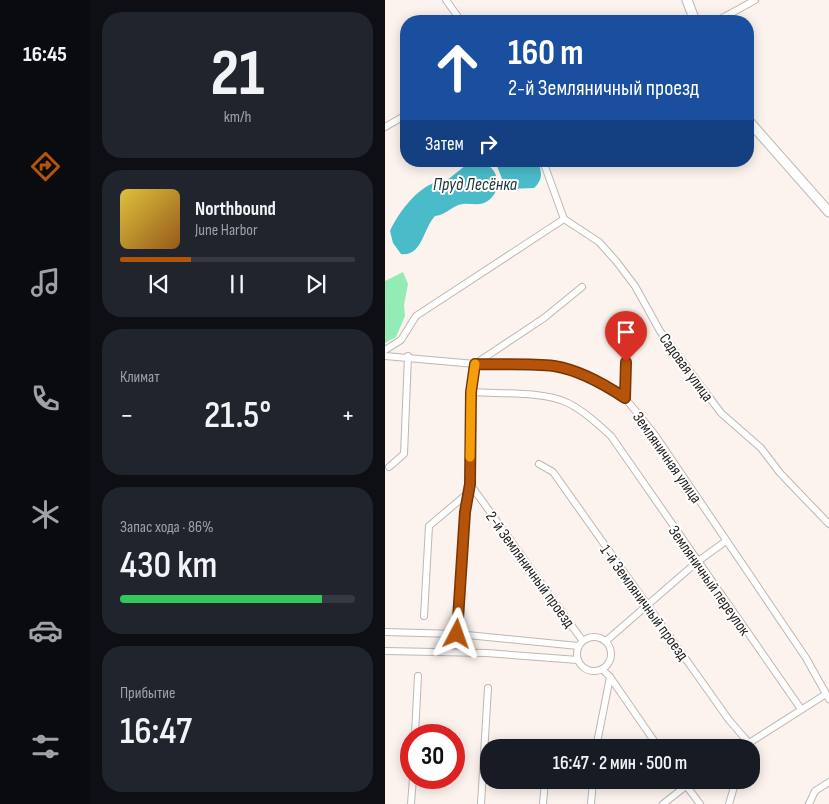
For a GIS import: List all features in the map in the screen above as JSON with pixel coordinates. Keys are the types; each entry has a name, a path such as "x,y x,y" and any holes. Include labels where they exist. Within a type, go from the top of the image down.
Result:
{"street":[{"path":"446,0 457,15"},
{"path":"687,0 693,15"},
{"path":"728,15 755,0"},
{"path":"385,127 400,118"},
{"path":"754,128 829,212"},
{"path":"385,350 401,340 416,316 564,220 545,167"},
{"name":"Садовая улица","path":"564,220 599,242 616,261 635,286 660,331 721,413 761,448 780,473 829,524"},
{"path":"457,634 470,484 471,392 475,364 544,318 582,287"},
{"path":"625,398 627,326"},
{"name":"Земляничная улица","path":"385,356 408,356 475,364 554,366 584,376 625,398 646,423 806,658 827,696"},
{"path":"389,467 404,454 408,356"},
{"name":"Земляничный переулок","path":"471,392 550,397 568,403 596,422 621,450 697,562 801,709"},
{"name":"1-й Земляничный проезд","path":"539,464 553,472 743,739"},
{"name":"2-й Земляничный проезд","path":"470,484 580,643"},
{"path":"424,616 429,526 468,493"},
{"path":"606,641 697,562 726,541"},
{"path":"385,632 457,634 580,643 592,636 606,641"},
{"path":"580,643 578,660 585,669 596,671 602,670 611,657 606,641"},
{"path":"385,651 486,653 578,660"},
{"path":"602,670 610,677 653,739"},
{"path":"416,724 418,676"},
{"path":"598,739 610,677"},
{"path":"481,804 488,688"},
{"path":"756,739 801,709 827,696"},
{"path":"809,804 815,792 829,782"},
{"path":"411,804 412,789"},
{"path":"543,804 544,789"},
{"path":"591,804 592,789"},
{"path":"663,804 678,789"},
{"path":"689,789 700,804"},
{"path":"729,804 733,789"}],"green space":[{"path":"403,272 408,284 404,305 405,316 396,337 385,343 385,281"}],"water":[{"name":"Пруд Лесёнка","path":"464,167 490,167 496,175 497,187 495,193 486,202 459,205 443,214 435,216 418,247 408,254 401,254 393,243 390,231 399,214 413,198 429,185 446,181"},
{"name":"Пруд Лесёнка","path":"497,167 540,167 540,179 534,188 506,189"}],"slow traffic":[{"path":"470,457 471,392 475,364"}],"route":[{"path":"457,634 465,512 470,484 471,392 475,364 554,366 577,373 606,386 625,398 626,362"}]}
